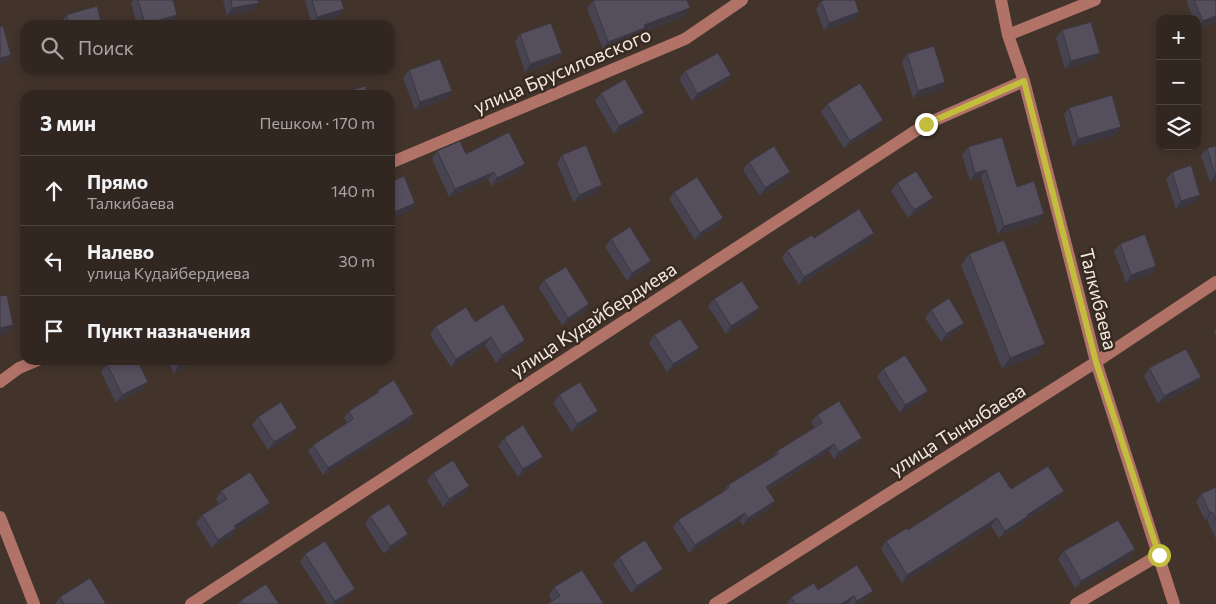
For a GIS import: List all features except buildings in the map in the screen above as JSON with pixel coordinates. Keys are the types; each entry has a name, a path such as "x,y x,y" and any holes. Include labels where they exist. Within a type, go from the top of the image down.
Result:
{"street":[{"name":"улица Брусиловского","path":"395,161 685,39 742,0"},
{"name":"Талкибаева","path":"1001,0 1008,35 1024,81 1096,362 1174,604"},
{"path":"1008,35 1095,0"},
{"name":"улица Кудайбердиева","path":"191,604 926,124 1024,81"},
{"name":"улица Тыныбаева","path":"715,604 1096,362 1216,282"},
{"path":"0,382 26,365"},
{"path":"0,516 34,604"},
{"path":"1076,604 1159,555"}],"route":[{"path":"926,124 1024,81 1096,362 1159,555"}]}
